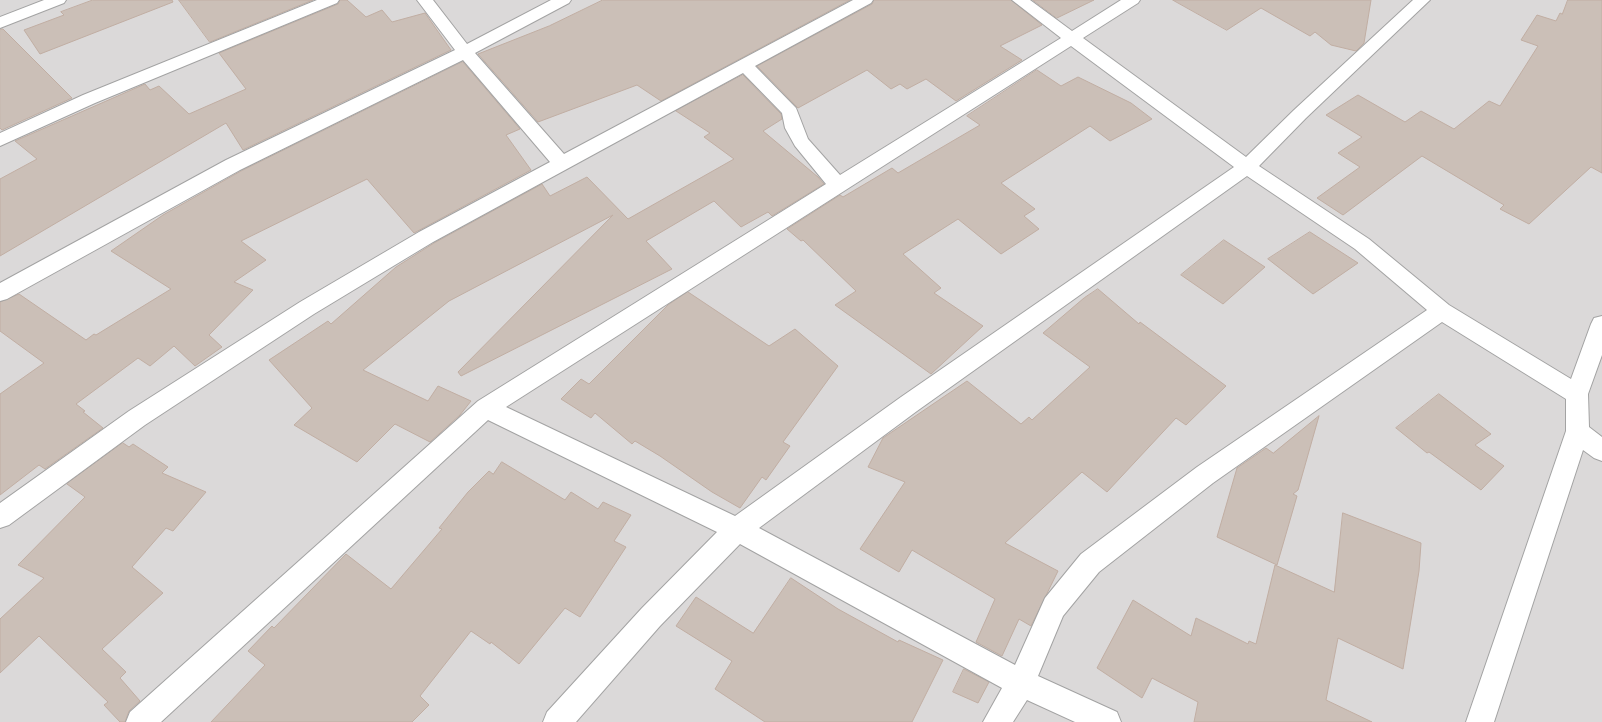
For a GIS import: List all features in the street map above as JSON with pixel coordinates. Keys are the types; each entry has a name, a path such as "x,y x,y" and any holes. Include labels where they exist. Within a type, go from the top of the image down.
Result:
{"street":[{"path":"0,23 58,0"},
{"path":"0,140 89,99 331,0"},
{"path":"425,0 465,52 561,163"},
{"path":"0,293 233,165 465,52 564,0"},
{"path":"0,517 137,418 307,308 426,237 864,0"},
{"path":"1020,0 1247,167 1362,244 1442,311 1577,394"},
{"path":"140,722 486,408 1132,0"},
{"path":"557,722 651,617 737,529 909,404 1247,167 1300,114 1422,0"},
{"path":"744,65 790,112 794,128 801,142 838,186"},
{"path":"997,722 1021,683 1054,607 1090,563 1204,475 1442,311"},
{"path":"1480,722 1578,431 1577,394 1596,360 1602,324"},
{"path":"486,408 737,529 1021,683 1107,722"},
{"path":"1578,431 1602,451"}],"shaded area":[{"path":"0,0 1602,0 1602,722 0,722"}],"building":[{"path":"93,0 172,0 173,2 40,54 24,30 64,15 61,12"},
{"path":"179,0 313,0 210,42"},
{"path":"340,0 347,0 366,17 382,10 392,22 425,13 451,50 243,150 226,123 0,256 0,179 37,159 15,141 145,84 150,90 159,86 189,114 246,89 219,53 338,4"},
{"path":"603,0 850,0 661,101 637,85 538,122 478,54 549,26"},
{"path":"874,0 1011,0 1042,25 1000,46 1022,60 956,101 926,79 907,89 900,84 891,89 867,70 798,108 757,66 872,4"},
{"path":"1033,0 1094,0 1057,18"},
{"path":"1173,0 1371,0 1364,43 1356,51 1331,45 1315,32 1310,36 1261,8 1227,30"},
{"path":"1568,0 1602,0 1602,173 1591,167 1529,224 1500,209 1504,205 1422,156 1343,215 1317,198 1360,167 1338,153 1362,137 1326,115 1358,95 1405,122 1421,111 1454,129 1489,101 1500,106 1538,46 1521,40 1537,15 1556,21 1560,13 1562,14"},
{"path":"0,29 3,29 72,98 2,130 0,128"},
{"path":"463,62 520,129 506,135 531,170 414,233 367,179 241,241 266,260 234,282 253,290 209,335 222,347 195,366 174,346 150,366 138,358 76,404 85,411 83,412 103,428 45,469 39,465 0,495 0,394 44,363 0,331 0,302 19,294 86,340 94,334 96,335 171,289 111,251 163,215 241,171"},
{"path":"1037,70 1061,86 1078,77 1131,103 1152,119 1110,141 1090,126 1001,183 1035,209 1024,216 1039,229 1001,254 958,219 903,254 941,288 934,293 983,326 931,374 835,305 856,291 803,240 801,241 787,229 840,195 843,197 892,168 898,173 980,125 967,116"},
{"path":"743,75 781,114 782,119 763,131 818,177 824,184 772,216 768,212 741,227 714,201 646,241 672,269 461,376 458,372 613,215 449,301 363,370 428,401 438,386 471,401 460,415 430,442 395,424 357,462 294,425 312,408 269,360 328,321 331,324 396,267 434,243 542,184 550,196 587,177 628,219 734,159 704,137 710,133 676,111"},
{"path":"1310,232 1358,263 1313,294 1268,259"},
{"path":"1224,240 1265,267 1223,304 1181,275"},
{"path":"1098,289 1139,324 1140,322 1226,386 1186,425 1176,418 1107,492 1082,472 1005,543 1058,571 1031,626 1019,619 1002,656 976,642 995,599 912,550 899,572 860,549 905,482 868,467 883,438 967,381 1021,424 1029,417 1032,420 1090,367 1043,333 1084,298"},
{"path":"688,292 769,346 795,329 838,366 783,442 790,446 766,480 762,477 740,508 712,492 660,456 635,441 632,444 595,413 591,418 561,399 581,379 589,384 668,305"},
{"path":"1439,394 1491,434 1475,445 1504,466 1481,490 1429,452 1427,453 1396,428"},
{"path":"1319,416 1298,490 1293,494 1297,496 1277,565 1217,537 1237,468 1266,448 1273,453"},
{"path":"123,443 129,447 133,444 168,467 162,473 206,492 173,531 166,528 132,567 163,593 102,649 126,672 120,678 140,701 129,711 125,722 120,722 104,705 108,702 39,636 0,673 0,619 44,578 18,565 85,497 67,484"},
{"path":"502,462 565,500 571,492 598,509 603,502 631,515 614,541 626,547 580,617 565,608 519,664 491,642 490,644 471,631 420,696 429,705 412,722 211,722 265,665 248,651 272,626 274,628 346,554 391,589 442,529 439,528 468,492 489,471 493,474"},
{"path":"1343,513 1421,543 1419,571 1403,669 1338,638 1326,700 1372,722 1194,722 1198,702 1152,678 1142,698 1097,668 1133,600 1191,636 1196,618 1248,644 1249,641 1256,644 1275,565 1334,592"},
{"path":"791,578 838,609 898,642 899,640 943,660 912,722 765,722 715,689 732,661 676,626 696,597 753,633"},
{"path":"964,669 989,682 978,703 953,692"}]}
